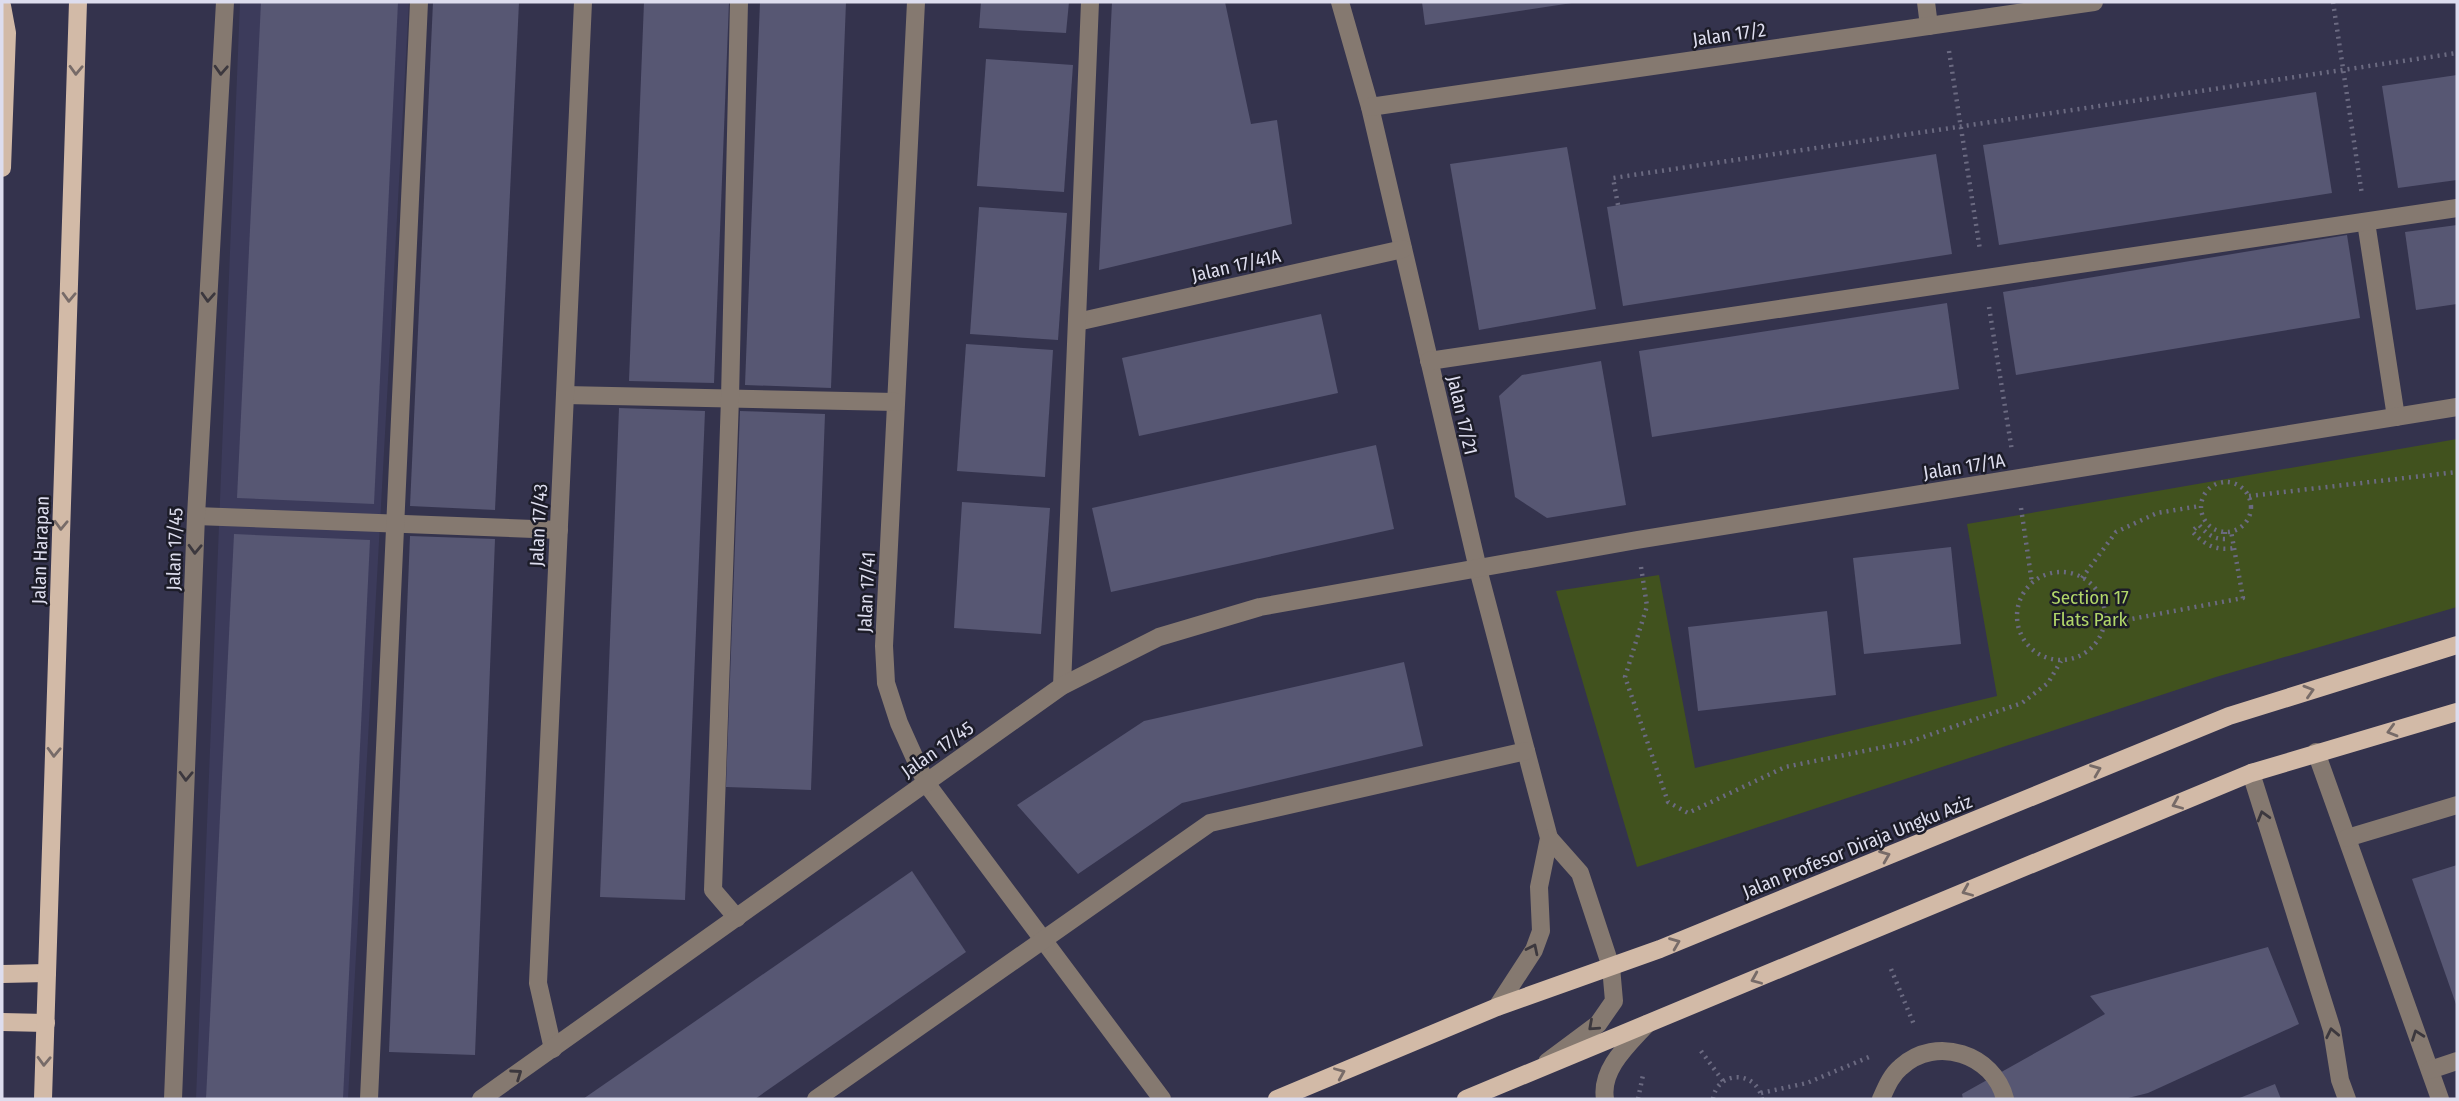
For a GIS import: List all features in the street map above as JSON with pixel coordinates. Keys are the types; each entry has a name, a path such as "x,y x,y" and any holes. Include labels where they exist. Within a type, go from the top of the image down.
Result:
{"main road":[{"name":"Jalan Harapan","path":"43,1099 78,2"},
{"path":"2,6 2,167"},
{"name":"Jalan Profesor Diraja Ungku Aziz","path":"1277,1099 1497,1007 1660,949 2229,716 2457,645"},
{"path":"1466,1099 2251,773 2457,712"},
{"path":"2,974 47,974"},
{"path":"2,1022 46,1023"}],"street":[{"name":"Jalan 17/45","path":"173,1099 196,516 225,2"},
{"path":"369,1099 419,2"},
{"name":"Jalan 17/43","path":"553,1049 538,983 583,2"},
{"path":"737,918 713,890 730,398 738,2"},
{"name":"Jalan 17/41","path":"916,2 884,646 886,683 899,723 926,783 1162,1099"},
{"path":"1062,686 1090,2"},
{"name":"Jalan 17/21","path":"1340,2 1370,107 1478,569 1549,838 1539,887 1541,931 1534,950 1497,1007"},
{"path":"1926,2 1937,24"},
{"name":"Jalan 17/2","path":"1370,107 2094,2"},
{"path":"1429,361 2457,208"},
{"path":"2366,222 2396,417"},
{"name":"Jalan 17/41A","path":"1077,322 1403,249"},
{"path":"565,395 896,402"},
{"name":"Jalan 17/1A","path":"1478,569 1637,540 2457,407"},
{"path":"196,516 559,530"},
{"name":"Jalan 17/45","path":"481,1099 1062,686 1159,637 1260,607 1478,569"},
{"path":"816,1099 1210,823 1526,751"},
{"path":"2316,752 2440,1099"},
{"path":"2251,773 2332,1030 2340,1080 2347,1099"},
{"path":"2347,838 2457,805"},
{"name":"Jalan 17/21","path":"1536,1070 1598,1024 1615,1001 1611,967 1580,873 1549,838"},
{"path":"1605,1099 1604,1090 1615,1060 1647,1024"},
{"path":"1881,1099 1888,1082 1901,1067 1918,1056 1937,1051 1959,1052 1979,1061 1995,1076 2005,1099"},
{"path":"2430,1070 2457,1061"}],"path":[{"path":"2333,2 2366,222"},
{"path":"1937,24 1961,125 2032,583"},
{"path":"1618,205 1613,178 2457,52"},
{"path":"2249,496 2457,472"},
{"path":"2221,481 2237,484 2249,496 2251,503 2248,518 2238,529 2228,532 2217,531 2204,521 2200,506 2206,490 2221,481"},
{"path":"2082,578 2116,532 2157,513 2200,506"},
{"path":"2228,532 2225,540 2209,535 2200,525 2192,531 2213,548 2234,548"},
{"path":"2105,624 2243,598 2234,548 2228,532"},
{"path":"1637,540 1647,606 1625,677 1668,802 1688,813 1785,767 1909,742 2022,704 2048,683 2061,660"},
{"path":"2056,572 2070,573 2093,586 2101,597 2105,624 2090,650 2061,660 2046,658 2032,650 2022,639 2017,624 2017,609 2023,594 2032,583 2056,572"},
{"path":"1891,969 1927,1053"},
{"path":"1701,1051 1723,1081"},
{"path":"1713,1099 1717,1087 1730,1078 1745,1077 1757,1086 1761,1096 1807,1083 1869,1057"},
{"path":"1639,1099 1644,1074"}],"shaded area":[{"path":"240,2 409,2 348,1099 196,1099"}],"green space":[{"name":"Section 17 Flats Park","path":"2457,439 2457,607 2216,677 1637,867 1556,591 1659,575 1695,768 1997,696 1967,524"}],"building":[{"path":"261,2 398,2 374,504 237,498"},
{"path":"433,2 519,2 495,510 410,506"},
{"path":"644,2 729,2 714,383 629,381"},
{"path":"760,2 846,2 831,388 745,385"},
{"path":"981,2 1069,2 1066,33 979,28"},
{"path":"1112,2 1225,2 1251,124 1277,120 1292,224 1099,270"},
{"path":"1422,2 1572,2 1572,3 1425,25"},
{"path":"986,59 1073,65 1064,192 977,186"},
{"path":"2457,75 2457,180 2398,188 2382,86"},
{"path":"2316,92 2332,193 1999,245 1983,145"},
{"path":"1567,147 1596,309 1479,330 1450,164"},
{"path":"1936,154 1952,254 1623,306 1607,207"},
{"path":"979,207 1067,213 1058,340 970,334"},
{"path":"2457,225 2457,304 2416,310 2405,232"},
{"path":"2347,235 2360,318 2016,375 2003,292"},
{"path":"1947,303 1959,389 1652,437 1639,351"},
{"path":"1321,314 1338,393 1139,436 1122,358"},
{"path":"966,344 1053,350 1045,477 957,471"},
{"path":"1601,361 1626,505 1547,518 1515,497 1499,396 1522,375"},
{"path":"619,408 705,411 685,900 600,897"},
{"path":"740,411 825,414 811,790 726,787"},
{"path":"1376,445 1394,529 1111,592 1092,508"},
{"path":"962,502 1050,508 1041,634 954,628"},
{"path":"234,534 370,540 343,1099 206,1099"},
{"path":"410,536 495,539 475,1055 389,1052"},
{"path":"1951,547 1961,644 1864,654 1853,558"},
{"path":"1827,611 1836,695 1698,711 1688,627"},
{"path":"1404,662 1423,746 1182,803 1078,874 1017,805 1144,721"},
{"path":"2457,865 2457,1007 2412,879"},
{"path":"912,871 966,952 755,1099 583,1099"},
{"path":"2268,947 2299,1024 2148,1093 2124,1099 1963,1099 1962,1094 2105,1014 2090,996"},
{"path":"2275,1084 2281,1099 2237,1099"}]}
